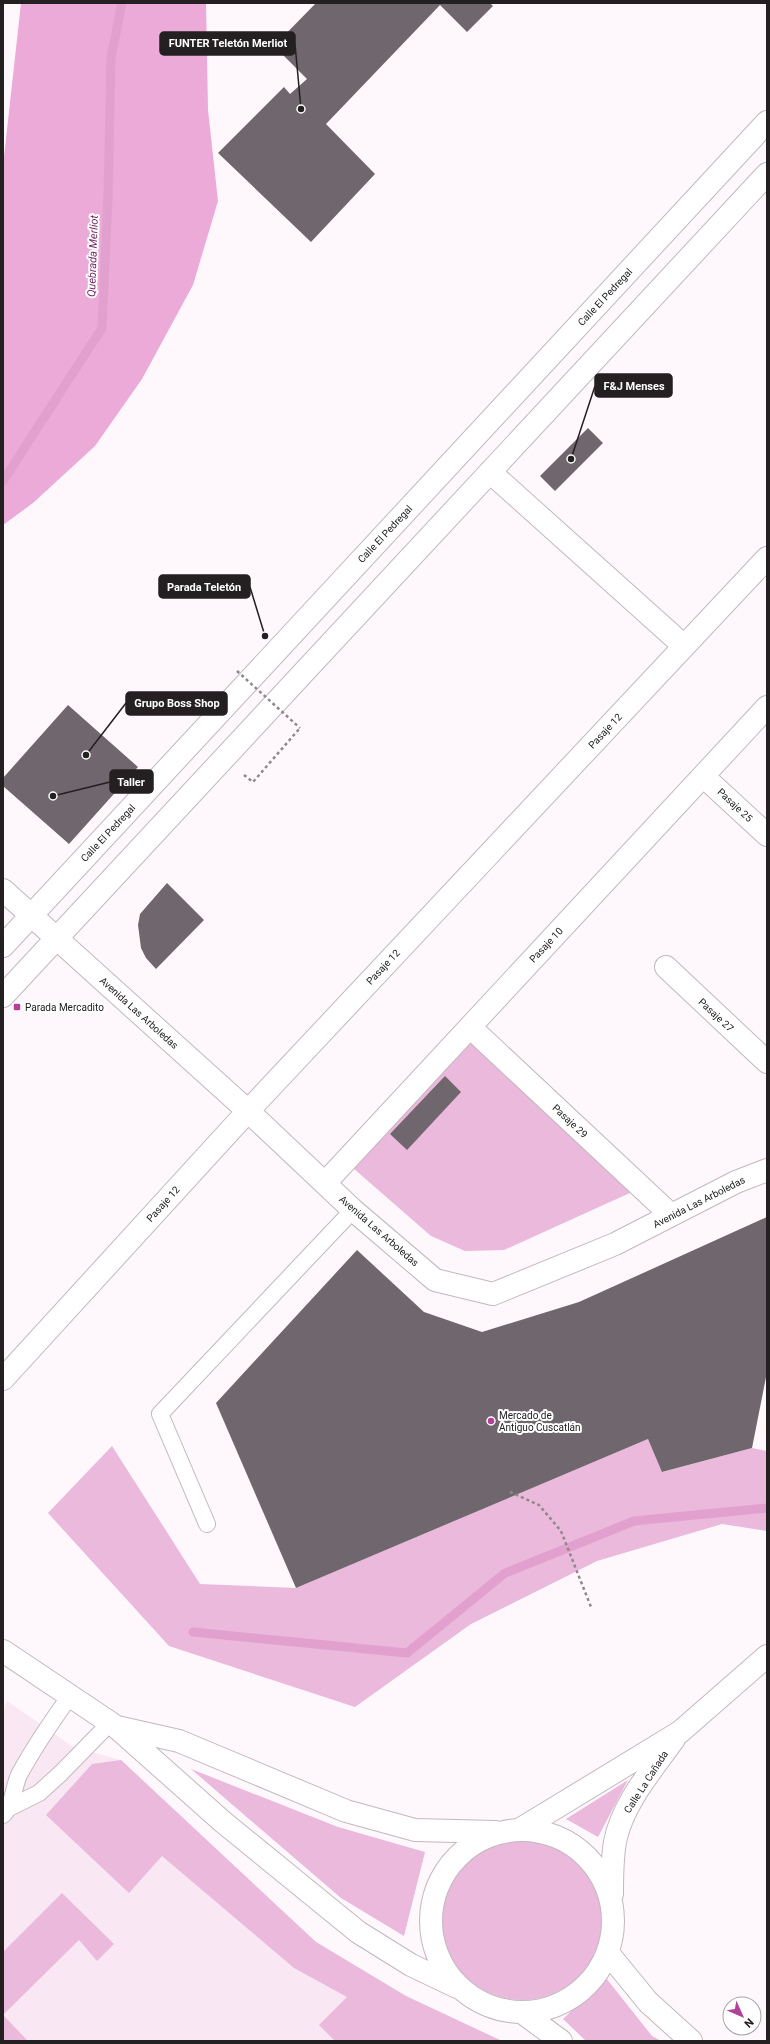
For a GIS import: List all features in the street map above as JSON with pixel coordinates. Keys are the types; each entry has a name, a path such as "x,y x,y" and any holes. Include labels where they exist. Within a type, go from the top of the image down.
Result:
{"main road":[{"name":"Calle El Pedregal","path":"3,946 767,122"},
{"path":"3,996 767,174"},
{"path":"490,472 684,646"},
{"name":"Pasaje 12","path":"3,1379 248,1111 767,558"},
{"name":"Pasaje 10","path":"325,1183 767,707"},
{"name":"Pasaje 25","path":"703,776 767,835"},
{"name":"Avenida Las Arboledas","path":"3,890 248,1111 353,1210 434,1280 493,1294 615,1244 736,1182 767,1170"},
{"name":"Pasaje 27","path":"666,968 767,1062"},
{"name":"Pasaje 29","path":"470,1027 671,1215"},
{"path":"3,1651 113,1724 223,1822 358,1932 411,1965 460,1988"},
{"name":"Calle La Cañada","path":"510,1831 680,1732 767,1656"},
{"path":"113,1724 179,1741 346,1810 415,1830 538,1831 556,1836 580,1850 594,1864 602,1875 608,1888 613,1906 613,1930 608,1953 595,1977 575,1996 550,2009 523,2013 489,2007 473,1999 460,1988 447,1973 434,1947 431,1917 434,1898 446,1871 459,1856 475,1843 510,1831"},
{"name":"Calle La Cañada","path":"613,1906 612,1872 615,1842 619,1827 634,1798 680,1732"},
{"path":"608,1953 648,2002 691,2041"},
{"path":"523,2013 561,2041"}],"lane":[{"path":"206,1524 160,1414 353,1210"},
{"path":"6,1811 18,1776 50,1724 70,1696"},
{"path":"6,1811 39,1794 113,1724"}],"path":[{"path":"237,671 300,728 253,782"},
{"path":"510,1492 540,1505 561,1531 591,1607"}],"shaded area":[{"path":"21,3 206,3 208,110 218,201 193,285 142,379 95,446 33,503 3,525 3,166"},
{"path":"471,1042 632,1192 504,1250 465,1251 431,1236 353,1168"},
{"path":"648,1439 663,1472 752,1448 767,1451 767,1531 722,1524 597,1561 471,1624 355,1707 169,1646 48,1513 112,1446 200,1584 296,1588"},
{"path":"7,1701 73,1747 121,1760 316,1942 406,1996 502,2041 3,2041 3,1711"},
{"path":"121,1760 316,1942 406,1996 502,2041 335,2041 319,2025 347,1997 294,1968 162,1856 129,1893 46,1815 92,1764"},
{"path":"191,1769 338,1827 425,1852 404,1936 341,1898"},
{"path":"628,1780 598,1837 566,1819"},
{"path":"522,1840 553,1846 573,1858 584,1869 596,1889 602,1920 596,1951 584,1971 573,1982 553,1994 522,2000 491,1994 471,1982 460,1971 448,1951 442,1920 448,1889 460,1869 471,1858 491,1846"},
{"path":"62,1893 114,1944 97,1961 79,1940 3,2015 3,1952"},
{"path":"606,1978 652,2036 661,2041 586,2041 563,2019"},
{"path":"3,2015 28,2041 3,2041"}],"building":[{"path":"316,3 490,3 493,6 467,32 440,5 326,124 375,174 311,242 218,153 284,87 290,94 307,79 274,46"},
{"path":"588,428 603,443 555,491 540,476"},
{"path":"68,705 138,767 69,844 3,786 3,778"},
{"path":"167,883 204,920 156,969 146,958 141,948 138,925 140,914"},
{"path":"445,1076 461,1092 407,1150 390,1134"},
{"name":"Mercado de Antiguo Cuscatlán","path":"767,1217 767,1372 752,1448 662,1472 648,1439 296,1588 216,1403 357,1250 424,1312 482,1332 579,1302"}],"waterway":[{"name":"Quebrada Merliot","path":"3,481 102,328 108,197 111,58 122,3"},
{"path":"193,1632 407,1653 505,1573 634,1521 767,1508"}],"place":[{"name":"FUNTER Teletón Merliot","path":"301,109"},
{"name":"F&J Menses","path":"571,459"},
{"name":"Parada Teletón","path":"265,636"},
{"name":"Grupo Boss Shop","path":"86,755"},
{"name":"Taller","path":"53,796"},
{"name":"Parada Mercadito","path":"17,1007"},
{"name":"Mercado de Antiguo Cuscatlán","path":"491,1421"}]}
